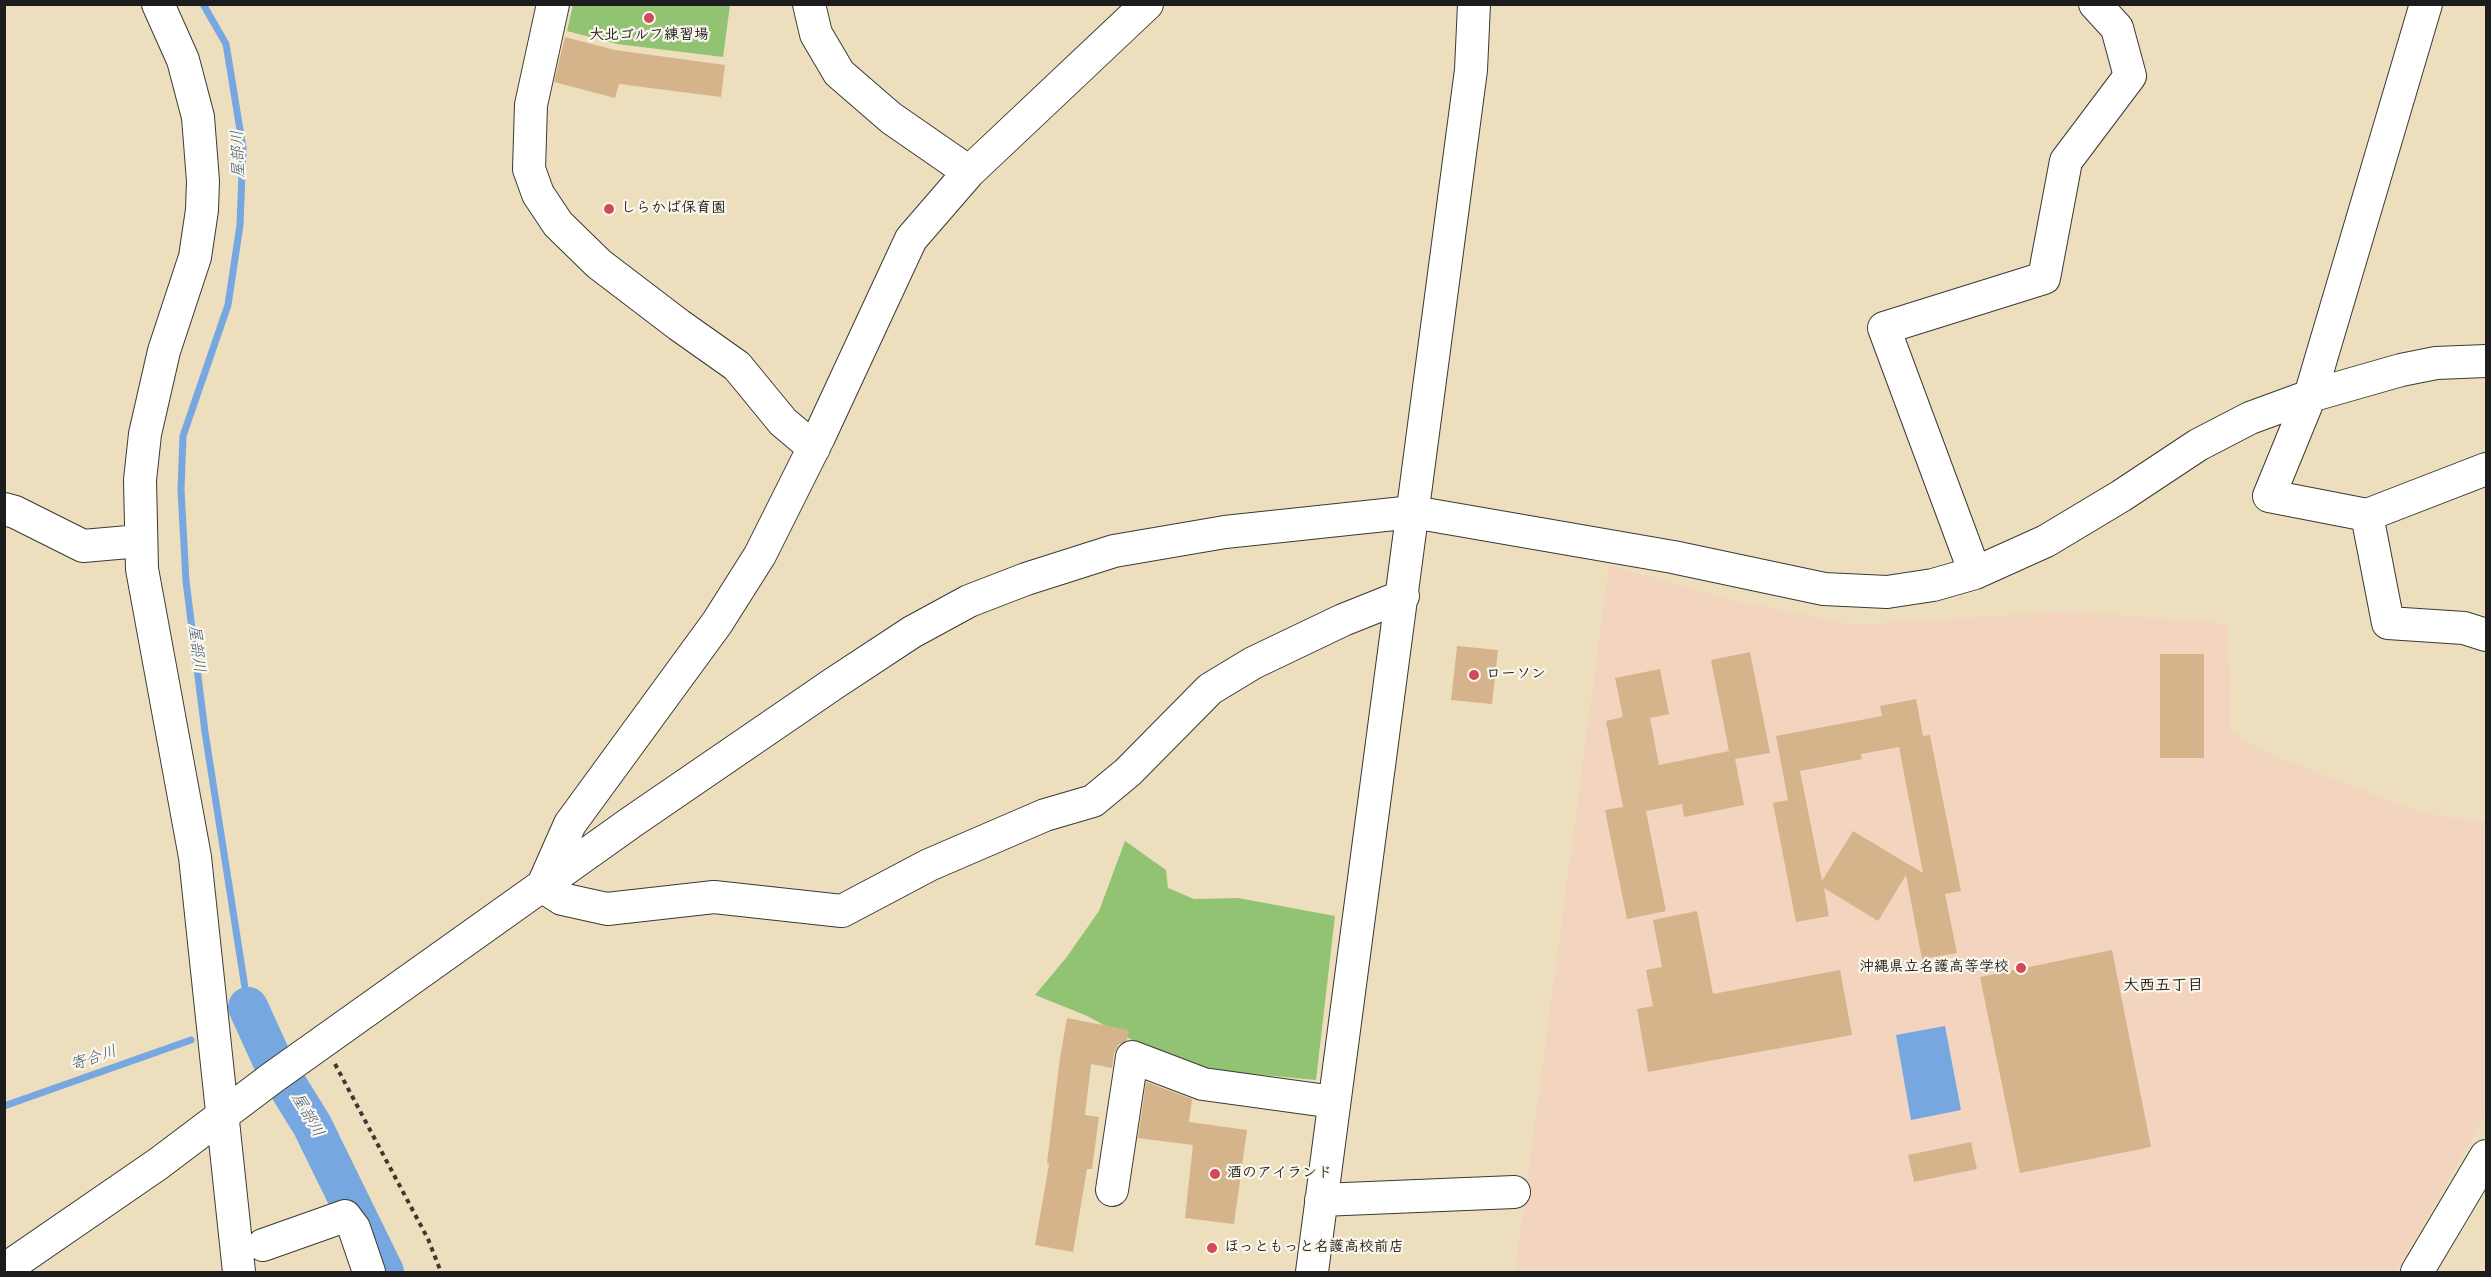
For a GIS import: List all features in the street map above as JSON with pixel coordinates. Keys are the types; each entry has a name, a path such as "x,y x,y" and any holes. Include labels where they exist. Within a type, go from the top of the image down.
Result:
{"street":[{"path":"158,4 183,60 198,117 203,181 202,210 195,257 164,351 145,434 141,480 140,541 142,569 153,635 195,857 240,1272"},
{"path":"553,4 531,105 529,168 538,194 558,224 599,264 737,366 783,422 814,448"},
{"path":"809,4 816,34 839,73 891,118 969,172"},
{"path":"542,886 570,825 717,623 760,555 814,448 911,239 969,172 1147,4"},
{"path":"1312,1272 1471,70 1474,4"},
{"path":"1975,573 1884,328 2044,278 2066,160 2130,76 2116,28 2095,4"},
{"path":"2426,4 2310,396 2269,496 2367,514 2487,469"},
{"path":"4,1270 158,1164 272,1078 633,821 833,684 912,632 969,601 1026,579 1114,551 1225,532 1413,512 1673,557 1824,589 1887,592 1933,585 1975,573 2046,541 2121,496 2198,445 2250,418 2310,396 2402,370 2436,363 2487,361"},
{"path":"4,509 15,512 83,546 140,541"},
{"path":"2367,514 2388,623 2464,628 2487,635"},
{"path":"542,886 562,899 607,909 714,897 843,911 929,865 1045,815 1093,801 1128,772 1210,689 1253,663 1343,620 1403,596"},
{"path":"1112,1190 1132,1057 1203,1084 1334,1102"},
{"path":"2417,1272 2487,1156"},
{"path":"1321,1200 1514,1192"},
{"path":"263,1245 345,1216 354,1228 369,1272"}],"path":[{"path":"323,1042 428,1239 441,1272"}],"shaded area":[{"name":"沖縄県立名護高等学校","path":"1609,565 1732,600 1854,625 2070,611 2228,624 2231,731 2265,752 2422,813 2486,822 2486,1114 2396,1272 1515,1272"}],"green space":[{"name":"大北ゴルフ練習場","path":"573,5 730,5 723,57 617,44 567,31"},
{"path":"1125,841 1166,870 1168,888 1194,899 1238,898 1335,916 1316,1080 1199,1069 1136,1042 1085,1015 1035,995 1066,958 1099,911"}],"water":[{"path":"1945,1026 1961,1110 1911,1120 1896,1035"}],"building":[{"path":"565,37 615,50 725,65 721,97 619,84 615,98 554,82"},
{"name":"ローソン","path":"1457,646 1498,650 1492,704 1451,700"},
{"path":"1750,652 1770,753 1735,759 1744,805 1684,817 1682,804 1646,811 1666,911 1627,919 1605,810 1623,807 1606,721 1623,717 1615,678 1660,669 1669,714 1650,718 1659,765 1729,751 1711,660"},
{"path":"2160,654 2204,654 2204,758 2160,758"},
{"path":"1916,699 1923,736 1930,735 1961,891 1945,894 1957,953 1922,959 1906,875 1878,921 1824,888 1829,916 1796,922 1773,803 1788,800 1776,736 1882,716 1880,706","holes":["1899,747 1923,873 1853,831 1822,881 1800,771 1862,759 1861,754"]},
{"path":"1697,911 1713,994 1840,970 1852,1035 1648,1072 1637,1009 1653,1006 1646,970 1662,967 1653,920"},
{"path":"2112,950 2151,1147 2020,1173 1980,977"},
{"path":"1067,1018 1129,1030 1127,1040 1118,1045 1112,1068 1091,1064 1085,1115 1099,1117 1092,1169 1087,1169 1073,1252 1035,1245 1049,1164 1047,1163"},
{"name":"酒のアイランド","path":"1146,1082 1192,1099 1189,1122 1247,1130 1234,1224 1185,1218 1193,1145 1138,1138"},
{"path":"1971,1142 1977,1169 1914,1182 1908,1155"}],"waterway":[{"name":"屋部川","path":"203,4 226,44 243,148 240,225 228,305 183,436 181,490 186,581 205,732 248,1007"},
{"name":"屋部川","path":"248,1007 273,1062 312,1125 384,1272"},
{"name":"寄合川","path":"4,1106 191,1040"}],"place":[{"name":"大北ゴルフ練習場","path":"649,18"},
{"name":"しらかば保育園","path":"609,209"},
{"name":"ローソン","path":"1474,675"},
{"name":"沖縄県立名護高等学校","path":"2021,968"},
{"name":"酒のアイランド","path":"1215,1174"},
{"name":"ほっともっと名護高校前店","path":"1212,1248"}],"district":[{"name":"大西五丁目","path":"2163,987"}]}
